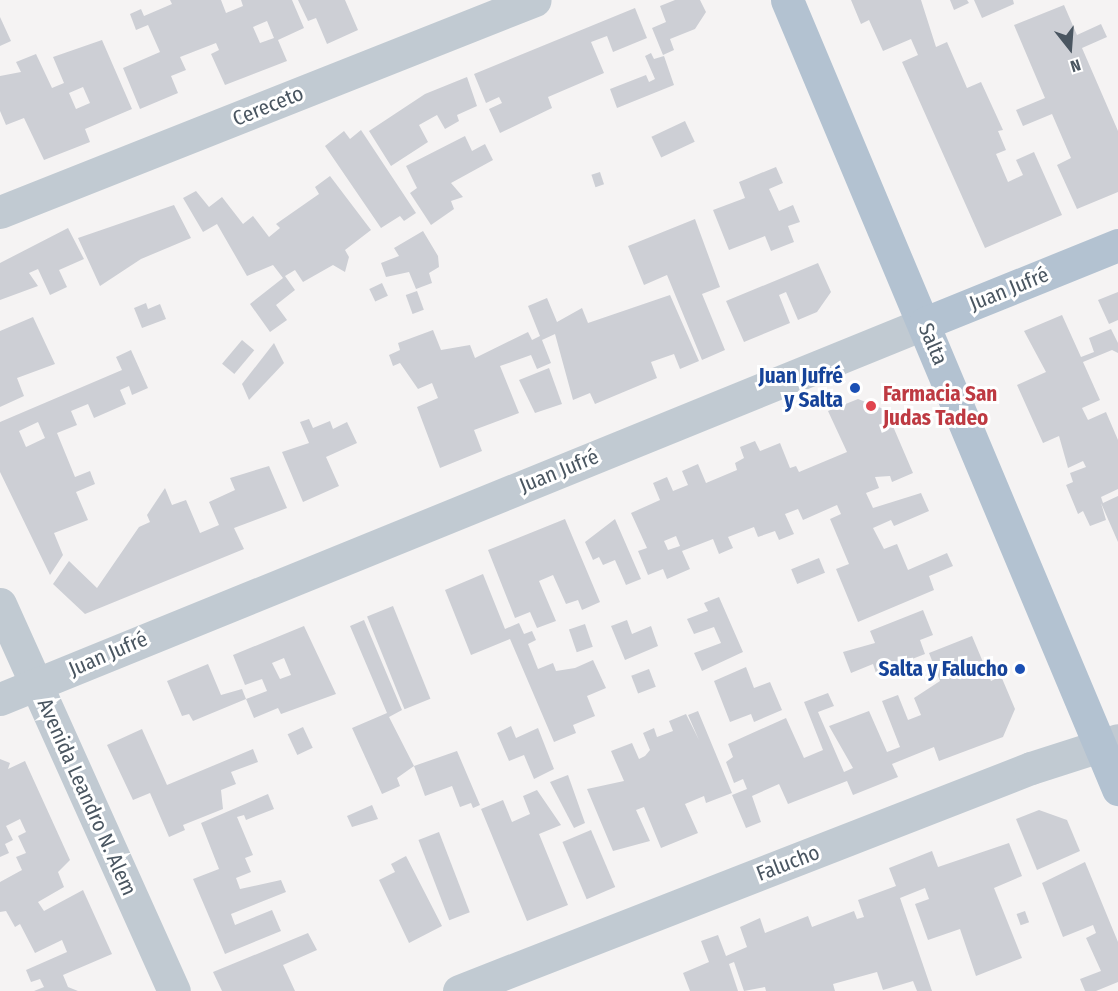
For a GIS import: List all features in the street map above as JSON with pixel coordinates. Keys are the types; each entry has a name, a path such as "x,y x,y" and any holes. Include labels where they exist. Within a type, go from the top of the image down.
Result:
{"main road":[{"name":"Salta","path":"787,0 925,323 1109,743 1118,789"},
{"name":"Juan Jufré","path":"925,323 1118,244"}],"street":[{"name":"Cereceto","path":"0,212 535,0"},
{"name":"Juan Jufré","path":"0,699 925,323"},
{"name":"Avenida Leandro N. Alem","path":"0,604 174,991"},
{"name":"Falucho","path":"459,991 1109,743"}],"building":[{"path":"170,0 221,0 226,13 243,6 241,0 292,0 304,28 278,40 287,61 225,85 211,54 219,50 216,43 180,57 186,70 171,76 178,93 140,109 123,68 160,52 148,25 136,30 130,14 141,9 144,16 172,4","holes":["267,21 274,38 260,43 253,27"]},
{"path":"298,0 345,0 358,30 327,44 316,18 308,21"},
{"path":"675,0 700,0 706,12 695,29 670,39 674,50 663,55 652,28 666,22 660,6"},
{"path":"851,0 921,0 936,47 947,42 967,88 981,82 1003,130 998,131 1006,150 996,154 1008,182 1023,175 1016,160 1034,152 1062,215 985,248 902,62 918,55 911,39 883,51 869,20 861,24"},
{"path":"950,0 967,0 969,3 954,10"},
{"path":"974,0 1013,0 1014,4 982,18"},
{"path":"1064,5 1077,35 1101,24 1107,37 1082,48 1118,131 1118,192 1077,209 1057,165 1071,158 1052,114 1023,126 1016,110 1045,98 1014,25"},
{"path":"635,8 647,38 613,52 607,36 591,42 604,73 548,97 552,108 500,133 489,109 502,103 499,97 486,103 474,74"},
{"path":"0,17 11,41 0,46"},
{"path":"102,40 132,109 85,129 90,142 44,160 24,118 6,125 0,111 0,76 21,72 16,62 36,54 52,88 64,83 53,57","holes":["83,87 90,103 76,109 69,93"]},
{"path":"651,53 654,59 664,56 674,85 617,108 610,89 646,75 649,82 655,79 645,56"},
{"path":"467,77 477,106 457,115 459,121 445,129 437,115 419,125 428,142 391,166 369,131 425,94"},
{"path":"685,121 695,142 661,157 651,137"},
{"path":"361,130 416,213 404,221 400,216 381,228 325,146 344,131 350,139"},
{"path":"465,136 472,151 485,144 493,160 451,183 463,197 451,201 454,209 431,225 410,193 417,188 406,166"},
{"path":"776,167 783,183 769,189 779,211 793,205 800,222 788,226 794,242 771,251 765,236 729,250 713,210 745,198 739,182"},
{"path":"600,172 604,184 595,187 591,175"},
{"path":"330,176 371,230 345,250 349,257 345,272 333,265 303,282 295,270 285,276 295,290 276,305 287,320 270,332 250,304 283,278 273,265 247,276 217,224 203,232 183,198 196,191 209,207 222,197 243,224 253,216 269,237 280,228 276,224 319,194 315,187"},
{"path":"174,205 191,238 141,259 100,286 78,238"},
{"path":"695,219 720,287 702,294 725,350 702,360 667,275 644,285 628,246"},
{"path":"68,228 84,259 59,270 67,287 50,295 38,269 29,273 38,286 0,300 0,263"},
{"path":"423,231 438,256 439,267 429,273 432,283 416,289 409,272 386,277 381,263 399,256 394,248"},
{"path":"818,263 831,292 817,312 798,320 786,292 779,295 790,323 744,342 726,301"},
{"path":"382,283 388,296 375,302 369,289"},
{"path":"417,291 424,310 413,314 406,295"},
{"path":"1118,292 1118,320 1109,324 1098,300"},
{"path":"670,295 699,361 680,369 674,354 651,362 657,378 595,404 590,393 573,400 555,334 542,340 551,363 537,369 531,355 500,366 519,413 474,430 482,451 440,468 417,407 438,398 432,383 418,389 400,363 393,366 389,355 400,350 398,343 433,330 441,350 470,345 475,358 528,332 532,340 540,336 528,306 547,298 557,322 582,308 588,323"},
{"path":"146,303 148,309 160,304 166,319 142,328 134,308"},
{"path":"1062,315 1081,357 1094,352 1089,338 1111,329 1118,343 1118,353 1112,350 1083,362 1100,400 1082,408 1088,420 1106,412 1118,440 1118,489 1101,497 1103,503 1118,496 1118,542 1101,503 1106,520 1090,526 1083,511 1078,514 1066,485 1073,482 1070,473 1086,467 1083,461 1068,468 1059,436 1043,443 1017,385 1046,372 1024,331"},
{"path":"33,317 55,364 17,378 24,396 0,407 0,331"},
{"path":"242,340 254,350 234,374 222,364"},
{"path":"274,343 284,363 249,400 242,384"},
{"path":"131,350 148,388 132,395 129,386 120,390 126,404 94,418 88,404 71,411 77,425 57,433 75,477 90,471 95,484 76,492 88,520 54,533 63,555 50,575 0,472 0,422 122,370 116,357","holes":["38,422 45,438 26,447 19,431"]},
{"path":"549,368 562,404 535,413 519,380"},
{"path":"858,399 886,410 913,473 892,482 890,476 875,477 879,488 866,493 873,508 921,493 929,511 894,526 891,520 873,528 884,549 897,544 908,570 947,553 953,566 929,576 934,590 858,622 836,569 849,564 830,519 841,514 837,505 803,520 798,509 785,514 794,534 779,540 775,531 758,537 754,527 728,537 733,548 719,554 713,539 682,551 690,569 667,579 663,569 648,575 638,551 647,548 631,513 660,500 653,483 667,477 673,491 688,485 682,471 698,464 706,483 737,470 735,463 744,458 740,447 755,441 760,451 780,443 790,468 796,466 799,472 847,452 828,411","holes":["676,536 680,546 668,550 664,541"]},
{"path":"309,419 313,428 330,421 333,429 347,422 357,443 326,457 339,486 303,502 282,452 309,443 300,422"},
{"path":"269,466 287,508 234,528 244,549 85,614 53,584 69,561 97,588 139,527 150,522 147,515 165,488 172,505 186,500 200,533 219,525 209,502 235,490 230,478"},
{"path":"565,519 600,602 582,610 578,600 566,604 553,575 539,581 556,621 537,628 530,612 515,618 488,550"},
{"path":"615,519 641,579 626,585 615,560 603,565 599,557 593,560 585,542"},
{"path":"819,558 825,573 797,584 791,569"},
{"path":"483,574 505,629 519,623 524,634 532,631 536,640 528,644 538,669 553,663 556,671 575,668 593,660 606,688 587,696 595,716 573,725 576,733 554,742 510,639 471,655 445,590"},
{"path":"719,597 743,652 702,671 694,653 721,643 714,627 694,634 687,619 708,611 704,603"},
{"path":"393,606 430,699 404,709 367,616"},
{"path":"923,610 933,635 920,640 925,654 876,673 873,664 851,673 843,652 875,643 870,631"},
{"path":"364,620 402,710 389,717 414,766 397,778 400,786 382,794 352,728 387,713 350,626"},
{"path":"627,620 632,634 651,626 658,646 625,660 611,626"},
{"path":"585,624 593,647 577,652 569,630"},
{"path":"304,626 336,694 281,714 278,708 254,718 246,699 267,691 262,679 245,685 233,655","holes":["284,658 291,675 280,679 272,663"]},
{"path":"972,636 991,681 1001,676 1015,709 1003,737 939,761 934,747 892,764 898,777 853,795 847,781 788,804 779,784 752,796 761,822 746,828 732,795 747,789 743,779 734,783 726,762 733,757 728,744 786,718 804,758 823,750 804,702 828,693 834,706 818,712 844,772 853,768 829,726 869,711 887,752 900,747 882,701 898,695 908,720 921,715 914,698 940,681 929,653"},
{"path":"208,664 221,695 242,689 246,699 193,721 189,714 182,716 167,681"},
{"path":"746,667 754,688 770,682 782,710 754,722 751,714 730,722 714,681"},
{"path":"649,669 656,687 638,694 631,676"},
{"path":"698,711 732,793 706,803 704,796 685,804 698,833 661,848 644,807 636,810 650,841 613,851 587,789 624,781 611,751 632,743 639,759 645,756 650,750 643,733 654,728 657,737 673,731 669,721 686,714 699,740 688,715"},
{"path":"511,726 516,738 538,728 554,769 534,779 524,755 509,761 497,733"},
{"path":"303,727 313,748 297,755 288,734"},
{"path":"142,729 167,785 253,749 258,762 231,772 236,784 221,790 223,809 183,825 185,830 169,837 150,793 133,800 107,745"},
{"path":"457,751 480,805 473,808 471,803 460,807 452,786 425,796 414,766"},
{"path":"0,759 10,763 8,769 25,761 70,860 58,872 64,887 38,902 44,911 83,890 112,954 63,975 68,987 78,991 34,991 44,987 40,979 31,982 26,970 67,952 62,940 35,953 20,924 15,927 6,911 0,912 0,882 22,870 16,857 26,853 18,836 26,832 20,819 6,826 13,840 5,844 9,853 0,857"},
{"path":"568,775 585,823 574,828 550,782"},
{"path":"537,790 561,825 539,834 568,905 527,921 481,809 503,800 512,822 530,814 523,796"},
{"path":"268,794 274,809 246,820 244,815 237,817 253,855 245,858 251,872 236,878 240,889 281,880 286,892 231,914 235,925 272,910 281,931 225,954 193,879 219,869 201,823"},
{"path":"372,805 378,819 352,827 347,816"},
{"path":"1039,810 1067,820 1080,851 1037,870 1016,819"},
{"path":"591,830 615,887 587,899 562,842"},
{"path":"439,832 470,912 449,920 418,840"},
{"path":"1009,843 1022,876 994,888 1022,958 976,976 960,929 928,940 915,904 929,899 925,888 900,898 932,991 917,991 913,981 883,990 877,972 833,984 835,991 766,991 765,987 744,991 734,962 729,964 738,991 690,991 683,973 709,962 701,941 718,935 726,956 747,947 740,927 760,918 765,933 808,916 812,927 854,911 857,919 864,917 858,900 896,886 889,868 932,851 938,867"},
{"path":"406,856 442,926 409,943 379,880 395,872 391,864"},
{"path":"1085,862 1118,942 1118,982 1096,991 1085,991 1080,979 1101,971 1086,938 1096,933 1093,925 1063,937 1042,883"},
{"path":"1025,911 1029,922 1021,925 1017,914"},
{"path":"308,933 317,950 283,965 295,991 222,991 213,972"}],"place":[{"name":"Juan Jufré y Salta","path":"855,388"},
{"name":"Farmacia San Judas Tadeo","path":"871,406"},
{"name":"Salta y Falucho","path":"1020,669"}]}
